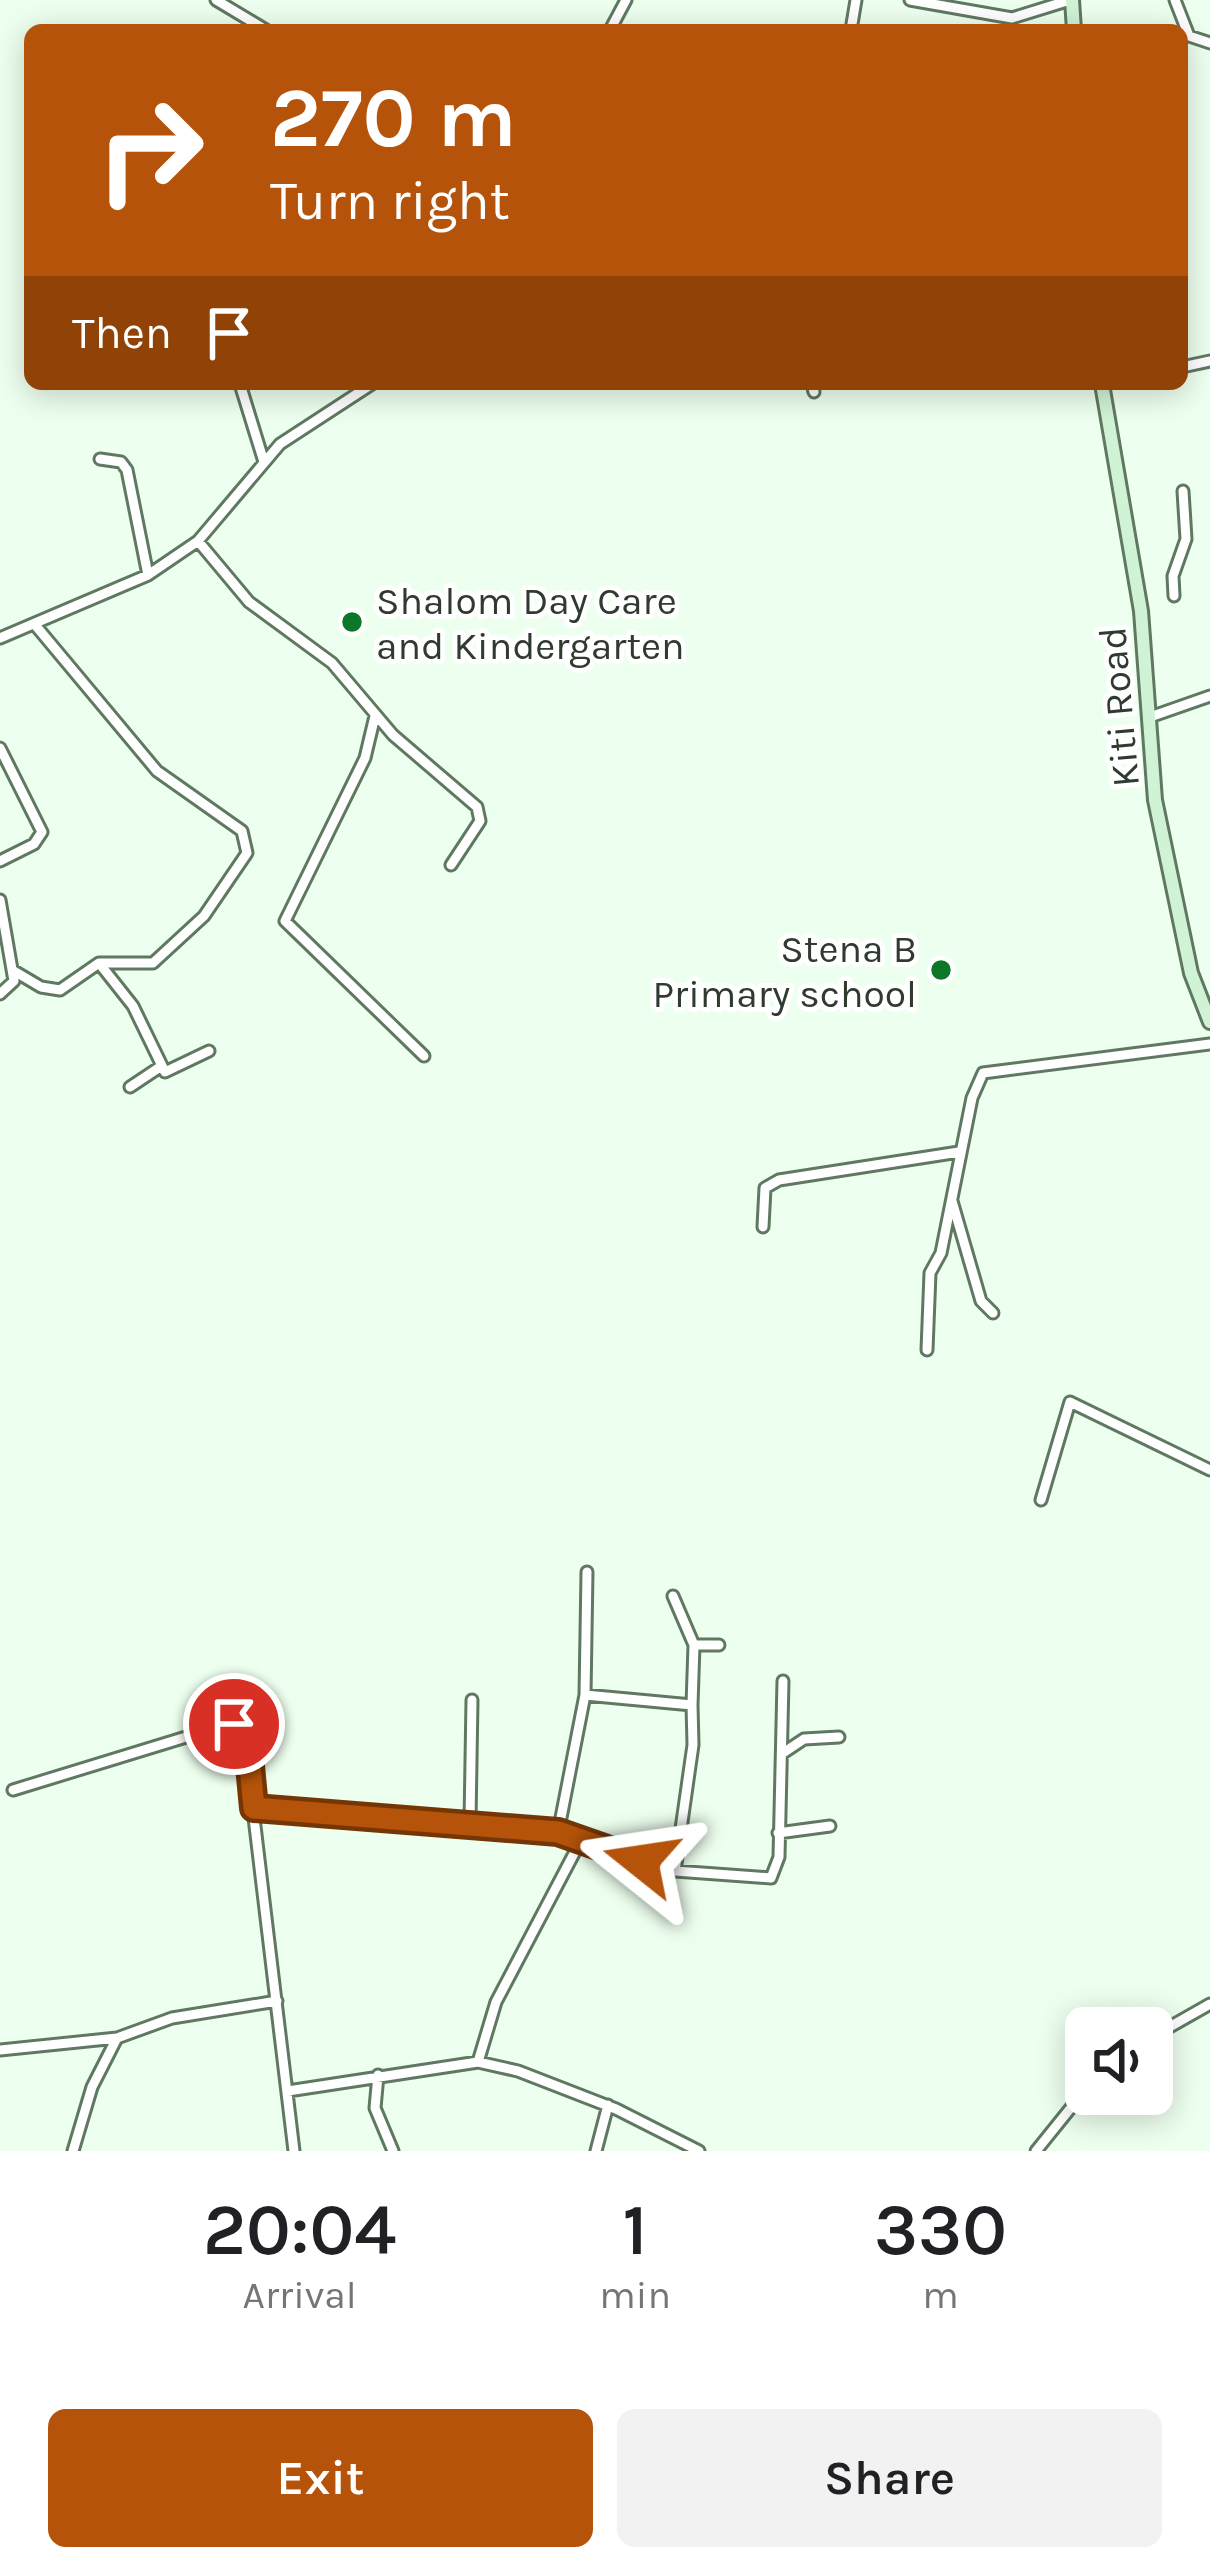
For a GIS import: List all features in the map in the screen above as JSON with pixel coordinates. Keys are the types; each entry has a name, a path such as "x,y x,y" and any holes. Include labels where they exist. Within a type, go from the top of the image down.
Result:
{"street":[{"path":"216,0 256,24"},
{"path":"914,0 1012,18 1071,0"},
{"path":"242,390 265,462"},
{"path":"0,638 148,574 198,541 294,433 362,390"},
{"name":"Kiti Road","path":"1103,390 1141,611 1156,800 1192,973 1210,1022"},
{"path":"100,459 121,462 127,470 148,574"},
{"path":"1174,596 1173,576 1186,539 1183,490"},
{"path":"198,541 249,602 332,663 375,716 477,807 480,820 451,865"},
{"path":"14,971 41,987 60,990 99,963 140,965 163,957 204,916 247,853 246,842 228,820 157,771 36,626"},
{"path":"1150,717 1210,696"},
{"path":"375,716 365,758 285,921 424,1056"},
{"path":"0,748 42,832 34,844 0,861"},
{"path":"0,900 14,971 13,986 0,994"},
{"path":"99,963 134,1006 160,1067"},
{"path":"927,1350 930,1273 940,1253 959,1151 978,1083 993,1068 1052,1066 1210,1044"},
{"path":"130,1087 160,1067 176,1070 209,1051"},
{"path":"763,1227 765,1188 778,1180 959,1151"},
{"path":"950,1196 981,1301 994,1313"},
{"path":"1041,1500 1070,1402 1210,1470"},
{"path":"558,1832 586,1695 587,1572"},
{"path":"673,1596 694,1645 693,1745 676,1871"},
{"path":"694,1645 719,1645"},
{"path":"254,1808 558,1832 579,1844 676,1871 771,1878 779,1857 782,1681"},
{"path":"586,1695 692,1706"},
{"path":"470,1822 472,1700"},
{"path":"13,1790 234,1724 247,1735 294,2151"},
{"path":"780,1758 794,1742 839,1737"},
{"path":"778,1833 830,1826"},
{"path":"478,2062 496,2002 579,1844"},
{"path":"0,2050 117,2038 172,2018 277,2001"},
{"path":"1173,2025 1210,2003"},
{"path":"73,2151 99,2070 117,2038"},
{"path":"288,2091 478,2062 608,2105 699,2151"},
{"path":"378,2075 375,2108 393,2151"},
{"path":"596,2151 608,2105"},
{"path":"1036,2151 1065,2115"}],"place":[{"name":"Shalom Day Care and Kindergarten","path":"352,622"},
{"name":"Stena B Primary school","path":"941,970"}],"route":[{"path":"234,1724 243,1726 247,1735 254,1808 558,1832 579,1844 641,1861"}]}
